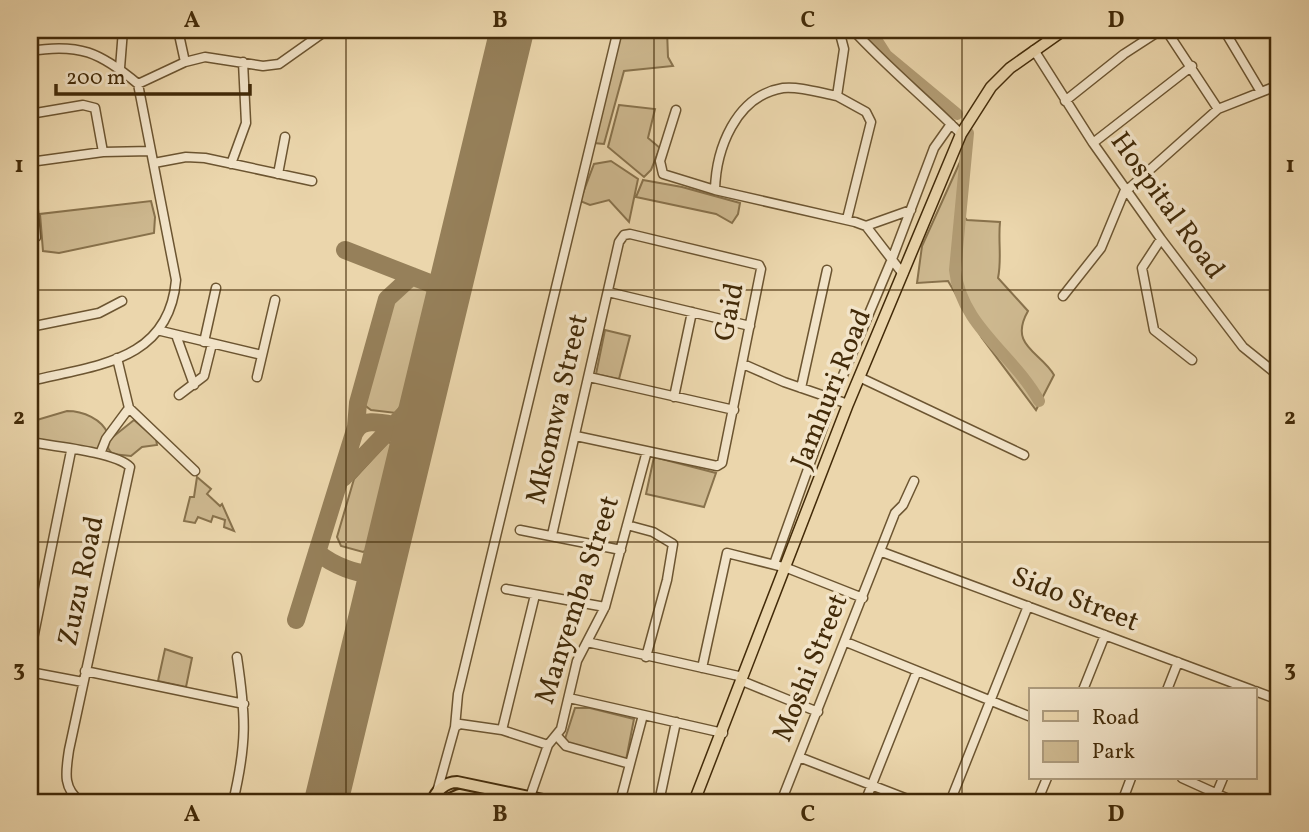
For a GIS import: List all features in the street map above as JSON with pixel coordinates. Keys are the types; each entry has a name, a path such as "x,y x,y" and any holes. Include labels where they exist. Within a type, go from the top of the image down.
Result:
{"highway":[{"path":"437,799 450,782 457,782 554,802"},
{"path":"437,799 459,795 490,802"}],"main road":[{"name":"Jamhuri Road","path":"694,802 787,568 848,404 961,134 991,87 1050,33 1064,30"}],"street":[{"path":"120,68 123,30"},
{"path":"178,30 185,62"},
{"path":"138,84 185,62 205,57 262,66 279,64 327,30"},
{"path":"437,799 455,727 458,694 618,30"},
{"path":"837,96 844,49 839,30"},
{"path":"853,30 887,66 961,134"},
{"path":"1065,101 1124,54 1164,30 1192,66 1218,110"},
{"path":"1224,30 1261,92"},
{"path":"844,49 854,41 863,41"},
{"path":"30,51 77,48 94,52 120,68 138,84 175,265 171,312 161,331 139,348 117,358 32,381 30,340"},
{"name":"Hospital Road","path":"1034,50 1093,143 1161,239 1243,347 1279,376"},
{"path":"232,164 246,123 243,61"},
{"path":"1093,143 1192,66"},
{"path":"1063,296 1101,248 1126,191 1218,110 1278,84"},
{"path":"715,190 722,144 740,115 754,102 782,88 837,96 866,111 871,122 847,219"},
{"path":"30,114 91,106 96,112 103,152"},
{"path":"676,110 660,161 660,172 715,190 847,219 866,226 903,274"},
{"path":"774,564 833,399 892,259 934,148 951,124"},
{"path":"278,174 285,137"},
{"path":"30,162 103,152 151,151"},
{"path":"154,163 186,157 312,181"},
{"path":"30,170 36,237"},
{"path":"866,226 911,210"},
{"name":"Mkomwa Street","path":"552,535 619,242 624,235 630,234 759,265 761,269"},
{"path":"1161,239 1142,268 1154,330 1192,360"},
{"name":"Gaid","path":"647,451 717,466 722,463 761,269"},
{"path":"801,388 827,270"},
{"path":"179,395 204,376 216,288"},
{"path":"608,292 750,326"},
{"path":"257,377 275,300"},
{"path":"30,327 99,313 122,301"},
{"path":"674,397 692,312"},
{"path":"161,331 262,355"},
{"path":"176,335 194,385"},
{"path":"117,358 129,408 195,471"},
{"path":"743,364 848,404"},
{"path":"589,377 734,410"},
{"path":"859,377 1024,454"},
{"path":"100,454 106,439 129,408"},
{"path":"576,436 647,451"},
{"name":"Zuzu Road","path":"30,442 100,454 126,462 130,467 85,671 65,779 71,793 81,802"},
{"path":"30,654 71,451"},
{"name":"Manyemba Street","path":"530,797 548,745 557,736 578,662 605,607 647,451"},
{"name":"Moshi Street","path":"781,802 882,552 895,513 903,505 914,481"},
{"path":"627,525 653,532 673,544 667,580 646,657"},
{"path":"520,530 621,550"},
{"name":"Sido Street","path":"882,552 1243,688"},
{"path":"702,668 727,553 787,568 863,598"},
{"path":"506,589 605,607"},
{"path":"502,730 535,595"},
{"path":"950,802 1028,606"},
{"path":"1084,688 1105,635"},
{"path":"587,642 743,679 817,712"},
{"path":"846,642 1029,716"},
{"path":"233,802 243,760 244,704 237,657"},
{"path":"1168,688 1178,662"},
{"path":"85,671 244,704"},
{"path":"865,802 917,671"},
{"path":"30,672 83,682"},
{"name":"Sido Street","path":"1256,693 1279,700"},
{"path":"569,698 723,733"},
{"path":"620,802 643,715"},
{"path":"659,802 676,722"},
{"path":"455,727 468,723 502,730 548,745"},
{"path":"557,736 566,746 630,764"},
{"path":"799,757 915,802"},
{"path":"1039,802 1046,780"},
{"path":"1122,802 1130,780"},
{"path":"1187,780 1235,802"},
{"path":"1213,802 1222,780"}],"green space":[{"path":"622,30 667,30 668,57 673,66 624,71 604,144 594,143"},
{"path":"619,105 655,109 648,138 660,148 651,170 644,177 608,147"},
{"path":"969,142 963,215 967,220 1000,222 998,278 1028,311 1023,323 1024,341 1054,375 1036,410 982,338 948,281 917,283 922,246"},
{"path":"611,161 638,179 629,222 609,200 590,205 580,201 594,164"},
{"path":"643,180 682,187 740,203 738,214 732,223 716,214 636,197"},
{"path":"151,201 155,217 154,233 59,253 43,251 40,214"},
{"path":"414,282 427,287 432,296 408,394 396,413 371,410 363,404 393,298"},
{"path":"605,330 630,336 619,379 596,374"},
{"path":"67,411 91,417 105,429 108,434 98,450 30,439 30,422"},
{"path":"134,420 156,439 157,445 142,447 131,456 112,454 108,448 109,440"},
{"path":"388,442 396,445 371,548 363,552 341,546 337,537 354,479"},
{"path":"654,457 716,473 704,507 646,494"},
{"path":"197,477 211,489 207,494 220,506 222,504 234,531 224,527 225,520 213,516 211,522 198,517 195,523 184,521 190,497 194,497"},
{"path":"165,649 192,658 186,687 158,681"},
{"path":"575,708 590,708 634,719 626,760 564,742"}],"waterway":[{"path":"870,30 886,55 957,114"},
{"path":"968,133 955,270 959,290 978,324 1039,401"}],"taxiway":[{"path":"345,250 450,291"},
{"path":"296,620 356,427 358,403 387,299 412,276"},
{"path":"343,478 416,402 426,388"},
{"path":"355,432 364,423 378,422 407,427 417,420"},
{"path":"317,552 338,565 363,573 378,571 383,565"}],"runway":[{"path":"326,802 512,30"}]}
